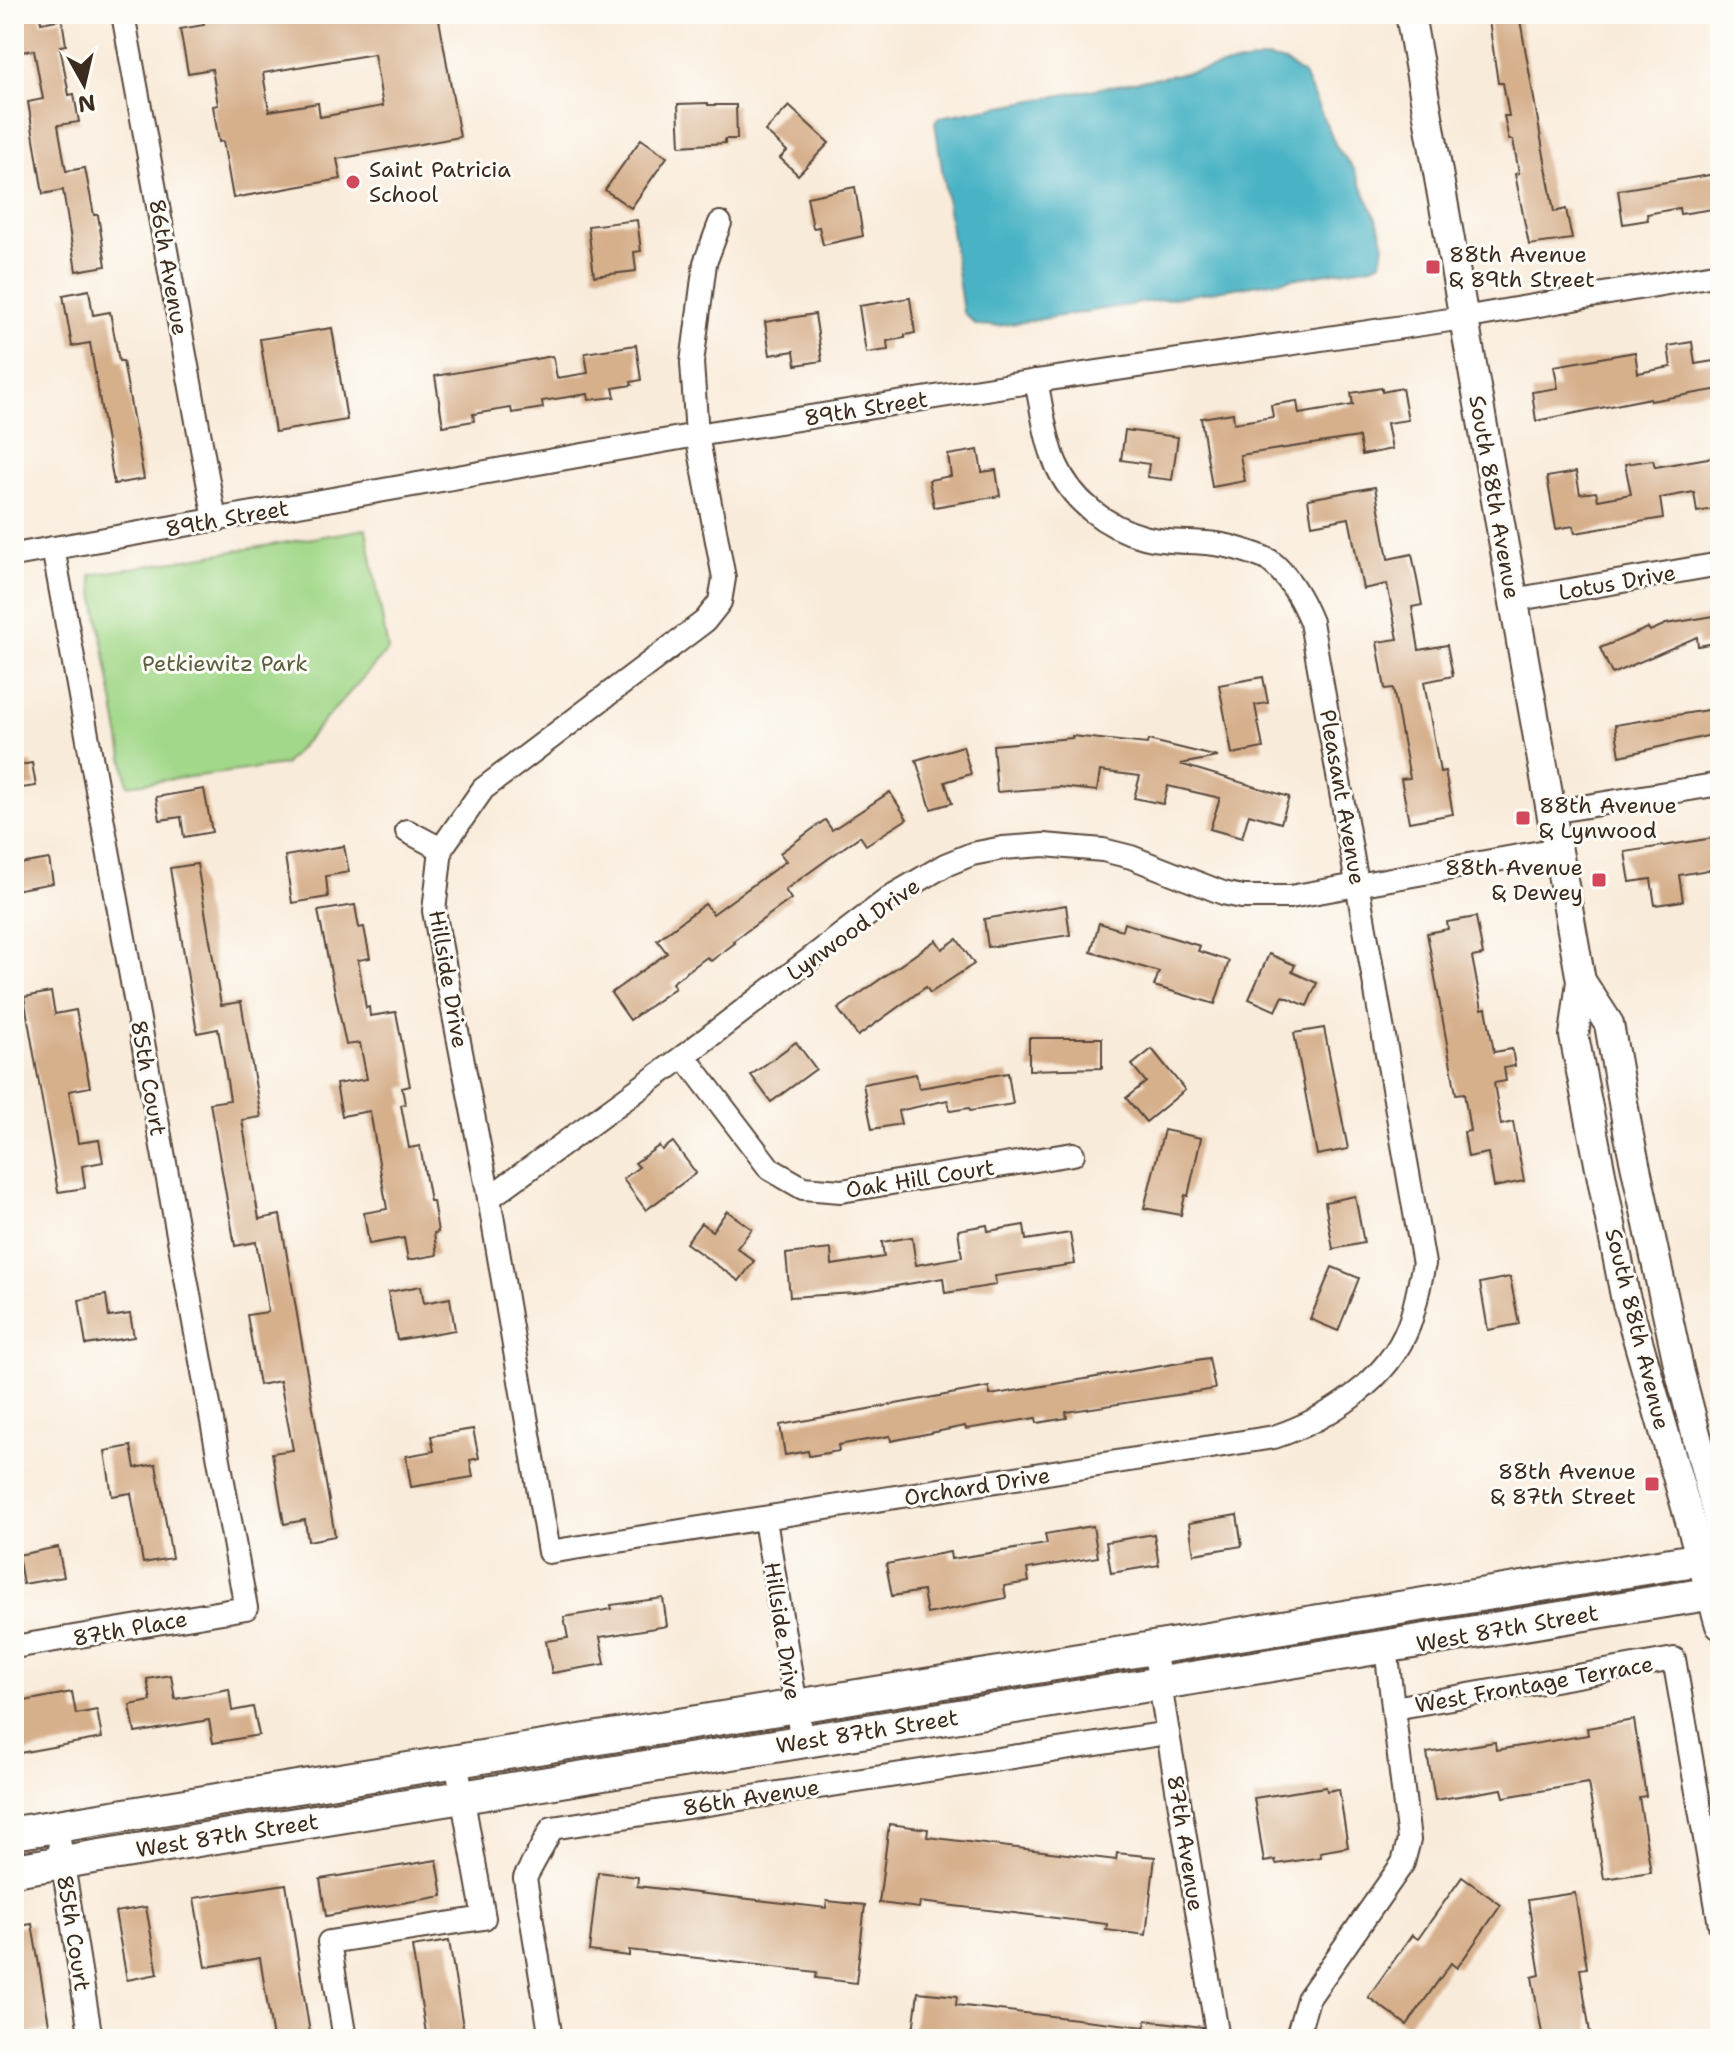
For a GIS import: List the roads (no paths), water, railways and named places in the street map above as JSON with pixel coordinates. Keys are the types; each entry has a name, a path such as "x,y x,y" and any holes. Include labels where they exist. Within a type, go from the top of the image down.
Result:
{"main road":[{"name":"West 87th Street","path":"14,1833 1711,1558"},
{"name":"West 87th Street","path":"14,1870 1715,1593"}],"street":[{"name":"86th Avenue","path":"123,14 215,520"},
{"name":"South 88th Avenue","path":"1410,14 1581,981 1574,1036 1625,1296 1711,1558 1720,1625"},
{"name":"Hillside Drive","path":"549,1552 489,1198 434,911 441,849 483,789 705,621 720,602 724,578 697,435 692,363 705,263 720,223"},
{"name":"89th Street","path":"14,555 697,435 1463,318 1720,274"},
{"name":"Pleasant Avenue","path":"1036,381 1048,440 1057,466 1072,491 1093,513 1145,537 1219,543 1269,561 1302,598 1311,622 1424,1264 1408,1326 1384,1369"},
{"name":"85th Court","path":"53,548 246,1608"},
{"name":"Lotus Drive","path":"1513,600 1720,564"},
{"path":"1551,812 1720,784"},
{"path":"407,831 441,849"},
{"name":"Lynwood Drive","path":"489,1198 684,1056 892,896 972,854 1044,845 1103,850 1131,857 1223,893 1242,897 1290,897 1558,849"},
{"name":"South 88th Avenue","path":"1581,981 1609,1024 1629,1136 1680,1373 1720,1526"},
{"name":"Oak Hill Court","path":"684,1056 770,1169 803,1188 841,1191 1073,1154"},
{"name":"Orchard Drive","path":"549,1552 1274,1437 1301,1428 1329,1413 1384,1369"},
{"name":"Hillside Drive","path":"765,1520 802,1742"},
{"name":"87th Place","path":"14,1647 246,1608"},
{"name":"87th Avenue","path":"1154,1648 1218,2039"},
{"path":"1299,2039 1308,1999 1403,1863 1409,1840 1386,1648"},
{"name":"West Frontage Terrace","path":"1394,1708 1674,1659 1720,1925"},
{"name":"86th Avenue","path":"551,2039 525,1878 552,1828 1168,1733"},
{"path":"345,2039 329,1942 484,1918 456,1761"},
{"name":"85th Court","path":"57,1827 91,2039"}],"water":[{"path":"1267,58 1285,62 1304,75 1337,148 1354,169 1379,225 1384,245 1381,262 1372,266 998,326 976,325 963,312 935,122 940,117"}],"place":[{"name":"Saint Patricia School","path":"353,182"},
{"name":"88th Avenue & 89th Street","path":"1433,267"},
{"name":"88th Avenue & Lynwood","path":"1523,818"},
{"name":"88th Avenue & Dewey","path":"1599,880"},
{"name":"88th Avenue & 87th Street","path":"1652,1484"}],"park label":[{"name":"Petkiewitz Park","path":"225,663"}]}
